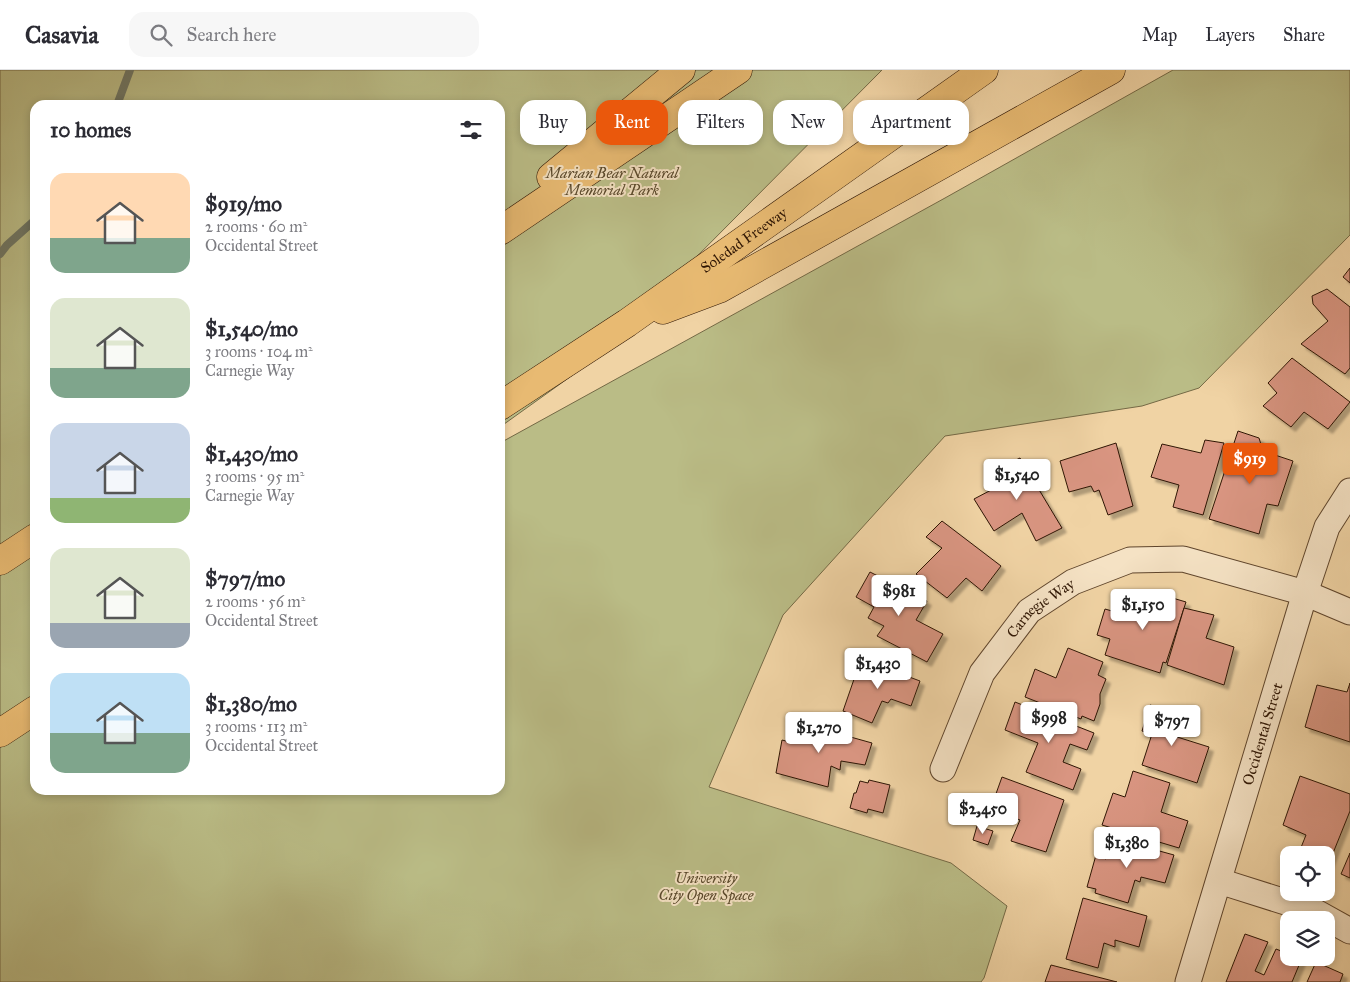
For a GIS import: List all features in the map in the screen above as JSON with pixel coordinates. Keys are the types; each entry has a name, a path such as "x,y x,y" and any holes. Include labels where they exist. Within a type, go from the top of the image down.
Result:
{"highway":[{"path":"505,216 681,70"},
{"path":"505,228 738,70"},
{"name":"Soledad Freeway","path":"505,403 627,323 984,70"},
{"path":"627,323 719,289 1111,70"},
{"path":"0,562 30,541"},
{"path":"0,733 30,713"}],"street":[{"name":"Occidental Street","path":"1188,982 1305,593 1327,527 1350,491"},
{"name":"Carnegie Way","path":"943,769 982,673 1029,611 1073,582 1130,560 1183,559 1305,593 1350,612"},
{"path":"1219,881 1314,911 1350,931"}],"green space":[{"path":"0,70 882,70 843,109 843,100 773,100 773,145 808,145 595,359 505,423 505,100 30,100 30,795 505,795 505,440 1173,70 1350,70 1350,235 1199,388 1142,406 945,436 783,615 709,787 951,863 1007,906 984,978 981,982 0,982"}],"building":[{"path":"1350,268 1350,283 1343,277"},
{"path":"1327,289 1350,307 1350,368 1345,374 1301,344 1328,321 1313,304 1312,296"},
{"path":"1292,358 1350,402 1328,429 1304,412 1291,427 1263,406 1277,393 1268,383"},
{"path":"1238,431 1259,438 1263,451 1293,461 1278,506 1267,504 1259,534 1209,519"},
{"path":"1205,440 1224,443 1203,515 1173,507 1179,485 1151,477 1162,444 1201,453"},
{"path":"1116,443 1133,506 1108,515 1099,490 1094,492 1091,486 1069,492 1060,461"},
{"path":"1020,458 1062,528 1036,541 1022,513 994,531 974,499 993,489 987,474"},
{"path":"942,521 1001,566 982,591 966,578 947,598 916,574 942,548 926,537"},
{"path":"870,572 927,601 916,620 943,634 927,662 877,636 884,626 868,618 874,607 856,597"},
{"path":"1149,591 1186,602 1166,663 1163,662 1160,673 1105,655 1110,639 1097,635 1105,609 1119,613 1122,603 1141,609 1137,621 1140,622"},
{"path":"1184,608 1214,615 1206,638 1234,647 1224,685 1167,665"},
{"path":"1068,648 1103,662 1098,675 1106,679 1100,694 1100,704 1094,721 1082,716 1081,719 1025,697 1035,669 1056,678"},
{"path":"861,659 920,681 911,706 891,699 888,703 882,701 872,723 843,711"},
{"path":"1350,683 1350,742 1305,727 1317,685 1347,692"},
{"path":"1015,702 1094,733 1087,750 1070,744 1063,762 1081,769 1073,790 1026,772 1038,743 1005,730"},
{"path":"1150,705 1181,714 1174,736 1209,747 1197,783 1142,765 1152,734 1142,731"},
{"path":"797,722 872,743 865,765 841,761 840,770 831,766 828,787 776,773 782,740 790,742"},
{"path":"1133,771 1170,783 1161,812 1188,821 1179,848 1102,825 1113,793 1125,797"},
{"path":"1300,776 1350,794 1350,811 1335,848 1335,846 1302,846 1306,835 1283,825"},
{"path":"1002,777 1064,800 1046,852 1011,841 1020,820 1015,818 1016,810 993,802"},
{"path":"869,780 890,785 883,813 868,809 867,813 850,808 860,781 868,783"},
{"path":"977,826 993,831 988,845 973,840"},
{"path":"1112,838 1174,855 1165,883 1141,877 1140,882 1135,880 1128,903 1095,893 1096,889 1087,887 1096,855 1106,859"},
{"path":"1350,853 1350,878 1341,874"},
{"path":"1083,898 1147,916 1139,947 1115,940 1115,947 1104,943 1098,968 1066,959"},
{"path":"1245,934 1268,942 1255,971 1264,975 1276,949 1280,951 1280,966 1299,966 1292,982 1226,982"},
{"path":"1051,965 1117,982 1045,982"},
{"path":"1314,966 1325,966 1343,974 1340,982 1307,982"}],"waterway":[{"path":"119,100 130,70"},
{"path":"0,254 7,245 30,224"}],"park label":[{"name":"Marian Bear Natural Memorial Park","path":"612,182"},
{"name":"University City Open Space","path":"706,886"}]}
